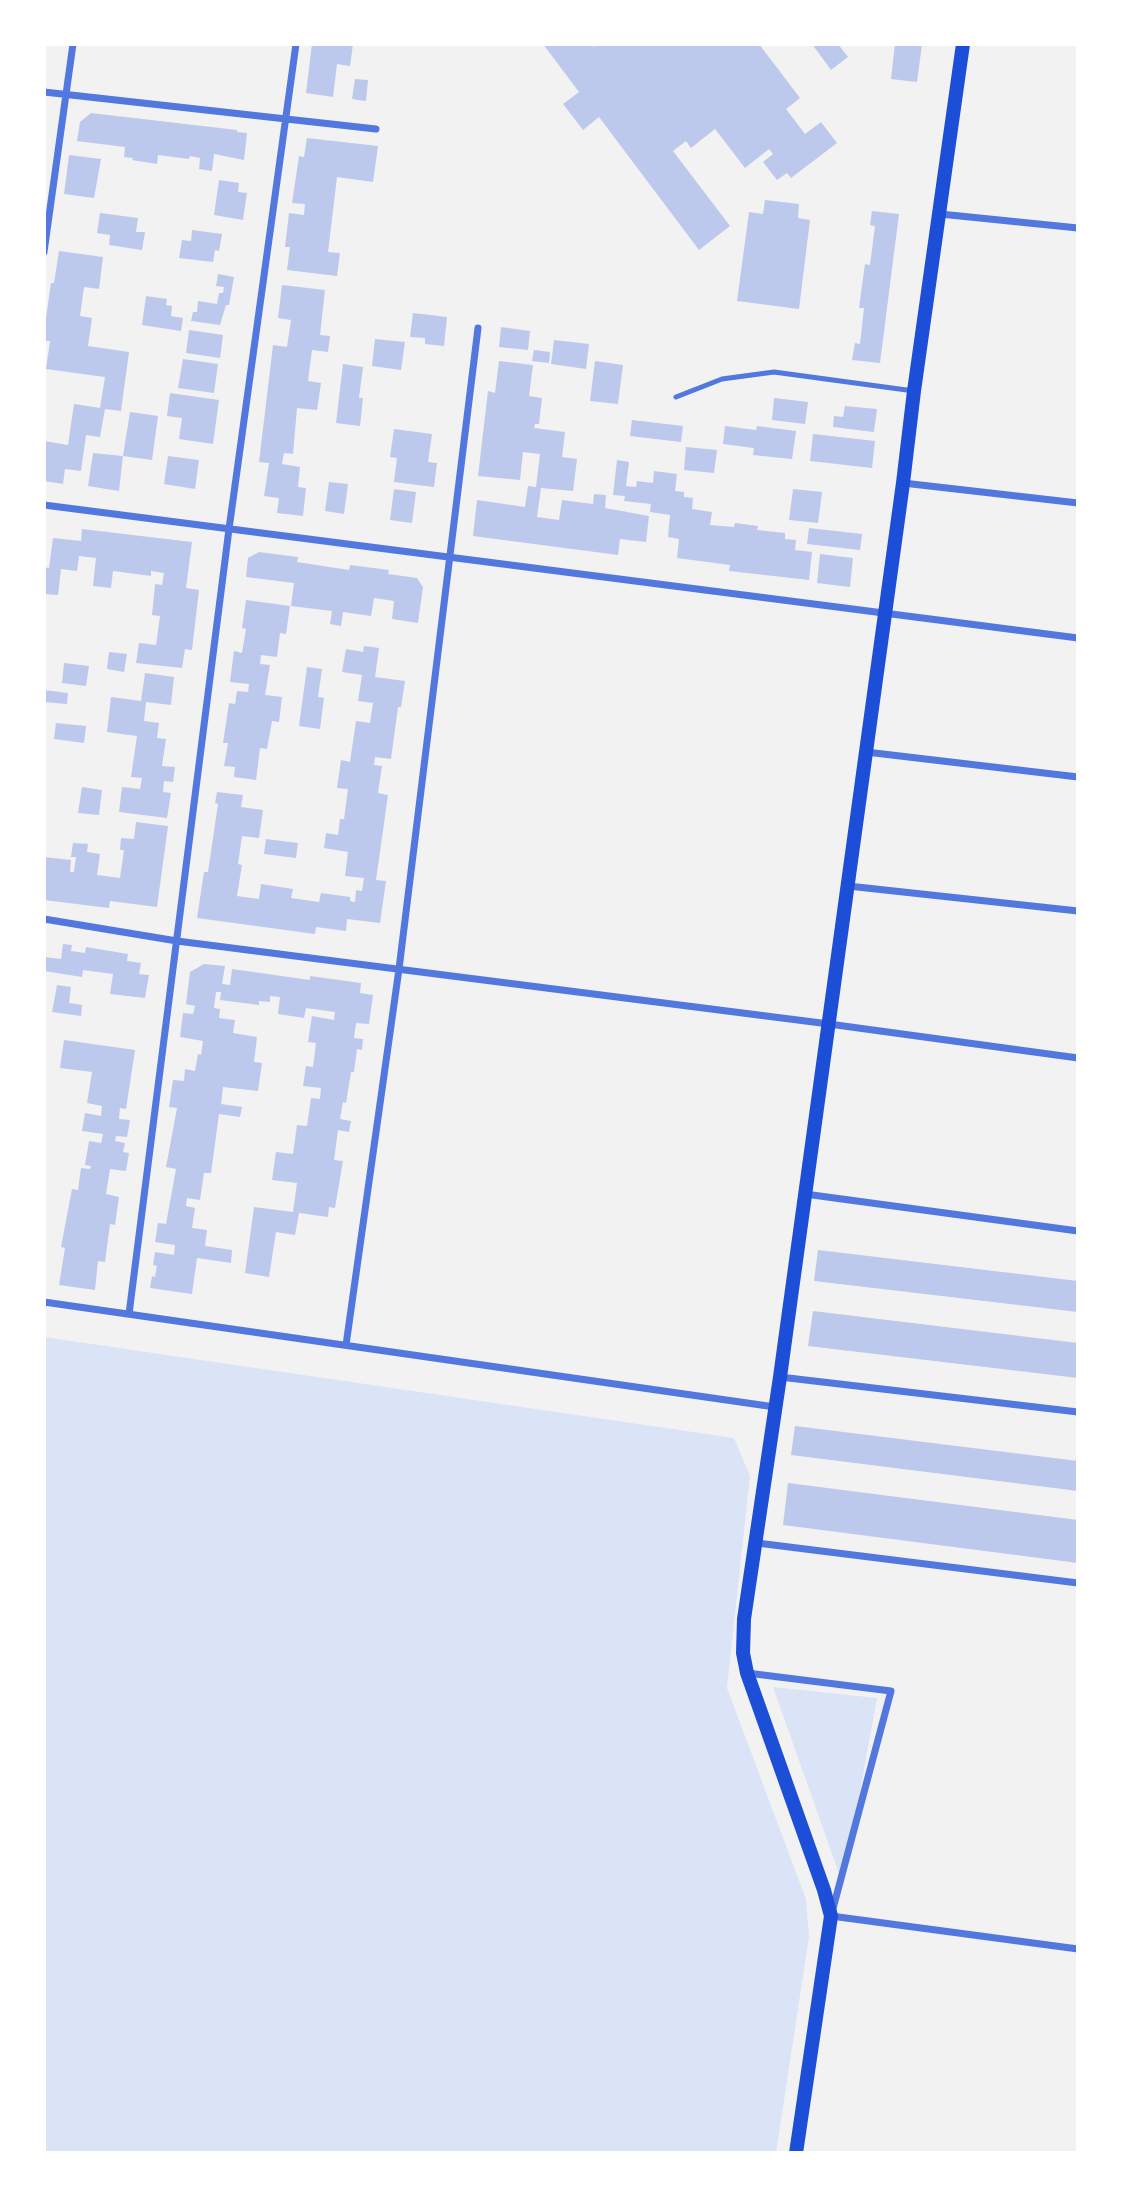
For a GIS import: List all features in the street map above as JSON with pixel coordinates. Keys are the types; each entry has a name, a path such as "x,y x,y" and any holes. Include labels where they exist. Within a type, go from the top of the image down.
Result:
{"main road":[{"path":"796,2153 831,1916 747,1673 742,1638 963,44"}],"street":[{"path":"44,252 73,44"},
{"path":"128,1314 229,529 296,44"},
{"path":"44,92 376,128"},
{"path":"940,214 1078,228"},
{"path":"346,1345 399,969 478,328"},
{"path":"903,483 1078,503"},
{"path":"44,505 1078,638"},
{"path":"866,752 1078,777"},
{"path":"847,886 1078,911"},
{"path":"44,919 177,941 1078,1058"},
{"path":"805,1194 1078,1230"},
{"path":"44,1301 775,1407"},
{"path":"780,1377 1078,1412"},
{"path":"757,1543 1078,1583"},
{"path":"747,1673 891,1690 831,1916 1078,1949"}],"lane":[{"path":"676,397 722,379 774,372 914,390"}],"shaded area":[{"path":"44,1337 734,1438 750,1476 727,1688 806,1899 809,1937 776,2153 44,2153"},
{"path":"773,1687 877,1698 843,1885"}],"building":[{"path":"312,44 353,44 350,66 337,64 333,97 306,93"},
{"path":"543,44 591,44 594,47 597,44 759,44 800,98 786,109 805,134 821,122 837,143 791,178 787,173 777,180 763,162 773,154 769,149 745,168 715,129 691,148 686,141 673,151 730,226 699,250 599,117 583,130 563,104 579,92"},
{"path":"812,44 838,44 848,57 831,70"},
{"path":"895,44 922,44 917,82 891,79"},
{"path":"355,79 368,80 366,101 352,99"},
{"path":"91,113 247,133 244,160 214,154 212,171 199,169 200,158 190,156 189,159 158,155 157,164 132,160 133,158 124,157 125,147 77,141 80,122"},
{"path":"307,138 378,146 373,182 337,177 328,252 340,253 337,276 287,270 290,247 285,247 289,213 304,215 305,204 292,203 299,156 304,157"},
{"path":"69,155 101,159 94,198 64,194"},
{"path":"219,180 239,183 238,192 247,193 243,220 214,215"},
{"path":"765,200 799,204 798,218 810,220 799,309 737,301 749,212 763,214"},
{"path":"872,211 899,214 880,363 852,360 855,343 860,344 864,308 859,308 865,264 870,265 875,226 870,225"},
{"path":"100,213 138,218 136,232 145,232 142,250 109,245 110,235 97,233"},
{"path":"192,230 222,234 219,251 215,250 213,262 179,258 182,240 191,241"},
{"path":"59,251 103,257 99,289 84,287 80,316 92,318 88,346 129,352 121,411 105,409 100,437 86,435 81,471 65,469 63,484 44,481 44,441 68,445 74,404 100,408 105,377 46,369 50,341 44,341 44,332"},
{"path":"218,274 234,277 229,305 226,305 220,325 191,321 193,312 197,312 198,301 217,304 219,293 223,293 224,287 216,286"},
{"path":"282,285 325,290 320,335 330,336 328,352 312,350 308,381 321,383 317,410 297,408 293,454 284,453 282,464 300,467 298,487 306,488 303,516 277,513 279,498 264,496 269,463 259,462 273,345 287,347 291,320 278,318"},
{"path":"146,296 167,299 166,305 172,306 171,316 183,318 181,331 142,325"},
{"path":"413,313 447,317 444,346 425,344 425,338 410,337"},
{"path":"501,327 530,331 528,350 499,347"},
{"path":"189,330 223,335 220,358 186,353"},
{"path":"375,339 405,342 401,370 372,366"},
{"path":"554,340 589,344 586,369 551,364"},
{"path":"534,350 550,352 549,363 532,361"},
{"path":"183,359 218,364 214,393 178,388"},
{"path":"499,361 533,365 529,396 542,398 539,424 535,424 534,428 565,432 562,457 577,459 573,491 541,488 537,517 559,520 562,500 593,504 594,494 606,495 605,508 649,516 646,542 620,539 618,555 473,536 477,500 525,507 528,486 536,487 540,454 523,452 520,480 478,476 488,391 495,393"},
{"path":"595,361 623,365 618,404 590,401"},
{"path":"343,364 363,367 359,398 363,398 360,426 336,423"},
{"path":"170,393 219,400 213,444 179,439 182,418 167,416"},
{"path":"774,398 808,402 805,424 772,420"},
{"path":"845,406 877,409 874,432 833,427 834,416 843,417"},
{"path":"130,412 158,416 152,460 123,456"},
{"path":"632,420 683,426 681,442 630,436"},
{"path":"725,426 756,430 757,426 796,431 792,459 753,455 754,448 723,444"},
{"path":"394,429 432,434 428,462 437,463 434,487 394,482 397,458 390,457"},
{"path":"813,434 875,441 872,468 810,461"},
{"path":"686,447 717,450 714,473 684,470"},
{"path":"93,453 123,456 119,491 88,486"},
{"path":"168,456 199,460 195,489 164,484"},
{"path":"617,460 629,462 626,486 636,487 637,481 653,483 654,471 677,474 675,491 684,492 684,497 693,498 692,509 712,512 710,525 734,527 735,523 758,526 757,530 785,533 785,539 796,540 795,550 812,552 809,580 729,571 730,565 677,558 679,539 668,537 670,515 650,512 651,504 624,501 625,496 613,495"},
{"path":"329,482 348,484 344,514 325,511"},
{"path":"394,489 416,492 412,523 390,520"},
{"path":"793,489 822,492 818,523 789,520"},
{"path":"809,528 862,534 860,550 807,544"},
{"path":"82,529 192,542 186,588 199,590 192,650 185,649 182,668 136,663 139,643 156,645 160,616 152,615 155,584 162,585 164,573 151,571 151,576 113,571 111,588 93,586 96,558 79,556 77,571 61,569 58,595 44,594 44,567 49,568 53,538 81,541"},
{"path":"259,552 298,557 297,562 349,570 350,565 389,570 388,574 417,578 423,587 418,623 392,619 394,601 374,598 371,616 343,612 341,626 330,624 332,611 291,606 294,583 246,577 248,558"},
{"path":"820,554 853,558 850,587 817,583"},
{"path":"246,600 290,606 286,634 280,633 277,657 261,655 260,664 270,665 265,695 282,697 279,722 272,721 267,749 260,748 256,780 234,777 235,767 224,766 228,743 223,743 229,703 235,704 237,691 248,692 249,684 230,682 234,651 242,653 246,629 242,628"},
{"path":"364,646 379,648 375,677 405,681 401,707 398,707 391,759 375,757 374,765 382,766 378,793 388,795 376,880 386,881 380,923 347,919 346,931 316,927 315,934 197,918 204,872 208,872 218,804 215,803 217,792 243,795 241,807 263,810 259,838 242,836 238,864 242,865 237,896 259,899 261,884 293,889 291,898 319,902 321,893 350,897 350,901 355,902 356,890 362,891 364,878 345,876 348,852 324,848 326,833 338,835 340,819 344,819 348,789 337,788 341,760 350,762 356,721 370,723 373,703 358,701 362,675 342,672 346,649 363,652"},
{"path":"109,652 127,654 124,672 107,669"},
{"path":"64,663 89,666 86,686 62,683"},
{"path":"307,667 322,669 318,697 324,698 320,729 299,726"},
{"path":"145,673 174,677 171,705 146,702 144,721 159,723 157,738 166,739 162,766 175,767 173,782 164,781 163,792 171,793 167,818 119,812 122,787 140,789 142,778 131,777 137,736 107,732 111,697 141,701"},
{"path":"44,690 68,693 67,704 44,702"},
{"path":"56,723 86,726 84,743 54,739"},
{"path":"82,787 102,790 99,815 78,813"},
{"path":"136,822 168,826 157,907 110,901 109,908 44,900 44,857 71,860 70,872 74,872 76,857 71,857 73,843 88,844 87,852 100,854 97,875 120,878 124,850 120,850 121,838 134,839"},
{"path":"266,839 298,843 296,858 264,854"},
{"path":"63,944 72,945 71,951 85,953 86,947 128,954 127,961 141,963 139,974 149,975 145,998 110,994 113,974 83,970 82,977 44,971 44,957 61,959"},
{"path":"204,964 225,966 222,984 230,985 232,969 310,980 310,976 361,983 360,993 373,995 369,1024 356,1023 354,1038 363,1039 362,1050 357,1049 354,1072 351,1072 346,1103 343,1102 340,1119 351,1121 349,1132 338,1130 334,1160 343,1161 335,1208 329,1207 328,1217 299,1213 295,1235 276,1232 269,1277 245,1273 254,1207 293,1212 297,1183 272,1180 276,1152 293,1154 297,1125 307,1126 311,1098 320,1099 321,1088 303,1086 306,1066 313,1067 316,1043 308,1042 312,1016 334,1020 335,1012 306,1008 304,1018 278,1014 280,997 270,996 270,1002 259,1001 259,1005 220,1000 221,992 216,992 214,1008 220,1009 219,1018 235,1020 233,1033 257,1037 254,1062 262,1063 258,1091 223,1087 221,1104 242,1107 240,1117 219,1114 211,1173 204,1173 200,1200 187,1198 186,1206 195,1208 192,1228 207,1230 205,1246 232,1250 231,1263 197,1258 192,1294 150,1288 157,1266 153,1265 155,1252 174,1255 175,1245 155,1242 158,1223 166,1224 176,1169 166,1167 177,1108 169,1107 173,1080 184,1081 185,1069 195,1071 198,1054 201,1055 203,1041 180,1037 183,1013 193,1014 195,1006 186,1004 190,972"},
{"path":"57,985 71,987 69,1003 82,1005 81,1016 52,1012"},
{"path":"64,1040 135,1050 126,1109 120,1108 119,1119 130,1120 127,1137 116,1136 115,1141 125,1143 123,1152 129,1153 126,1171 110,1169 106,1194 119,1197 115,1225 110,1224 105,1262 98,1261 95,1290 59,1285 65,1248 61,1247 72,1189 78,1190 81,1168 90,1169 91,1166 85,1165 89,1141 101,1143 103,1134 82,1131 85,1113 101,1116 102,1106 87,1103 92,1072 60,1068"},
{"path":"818,1250 1078,1281 1078,1312 814,1281"},
{"path":"813,1311 1078,1343 1078,1378 808,1346"},
{"path":"795,1426 1078,1461 1078,1491 791,1455"},
{"path":"788,1483 1078,1520 1078,1563 783,1525"}]}
